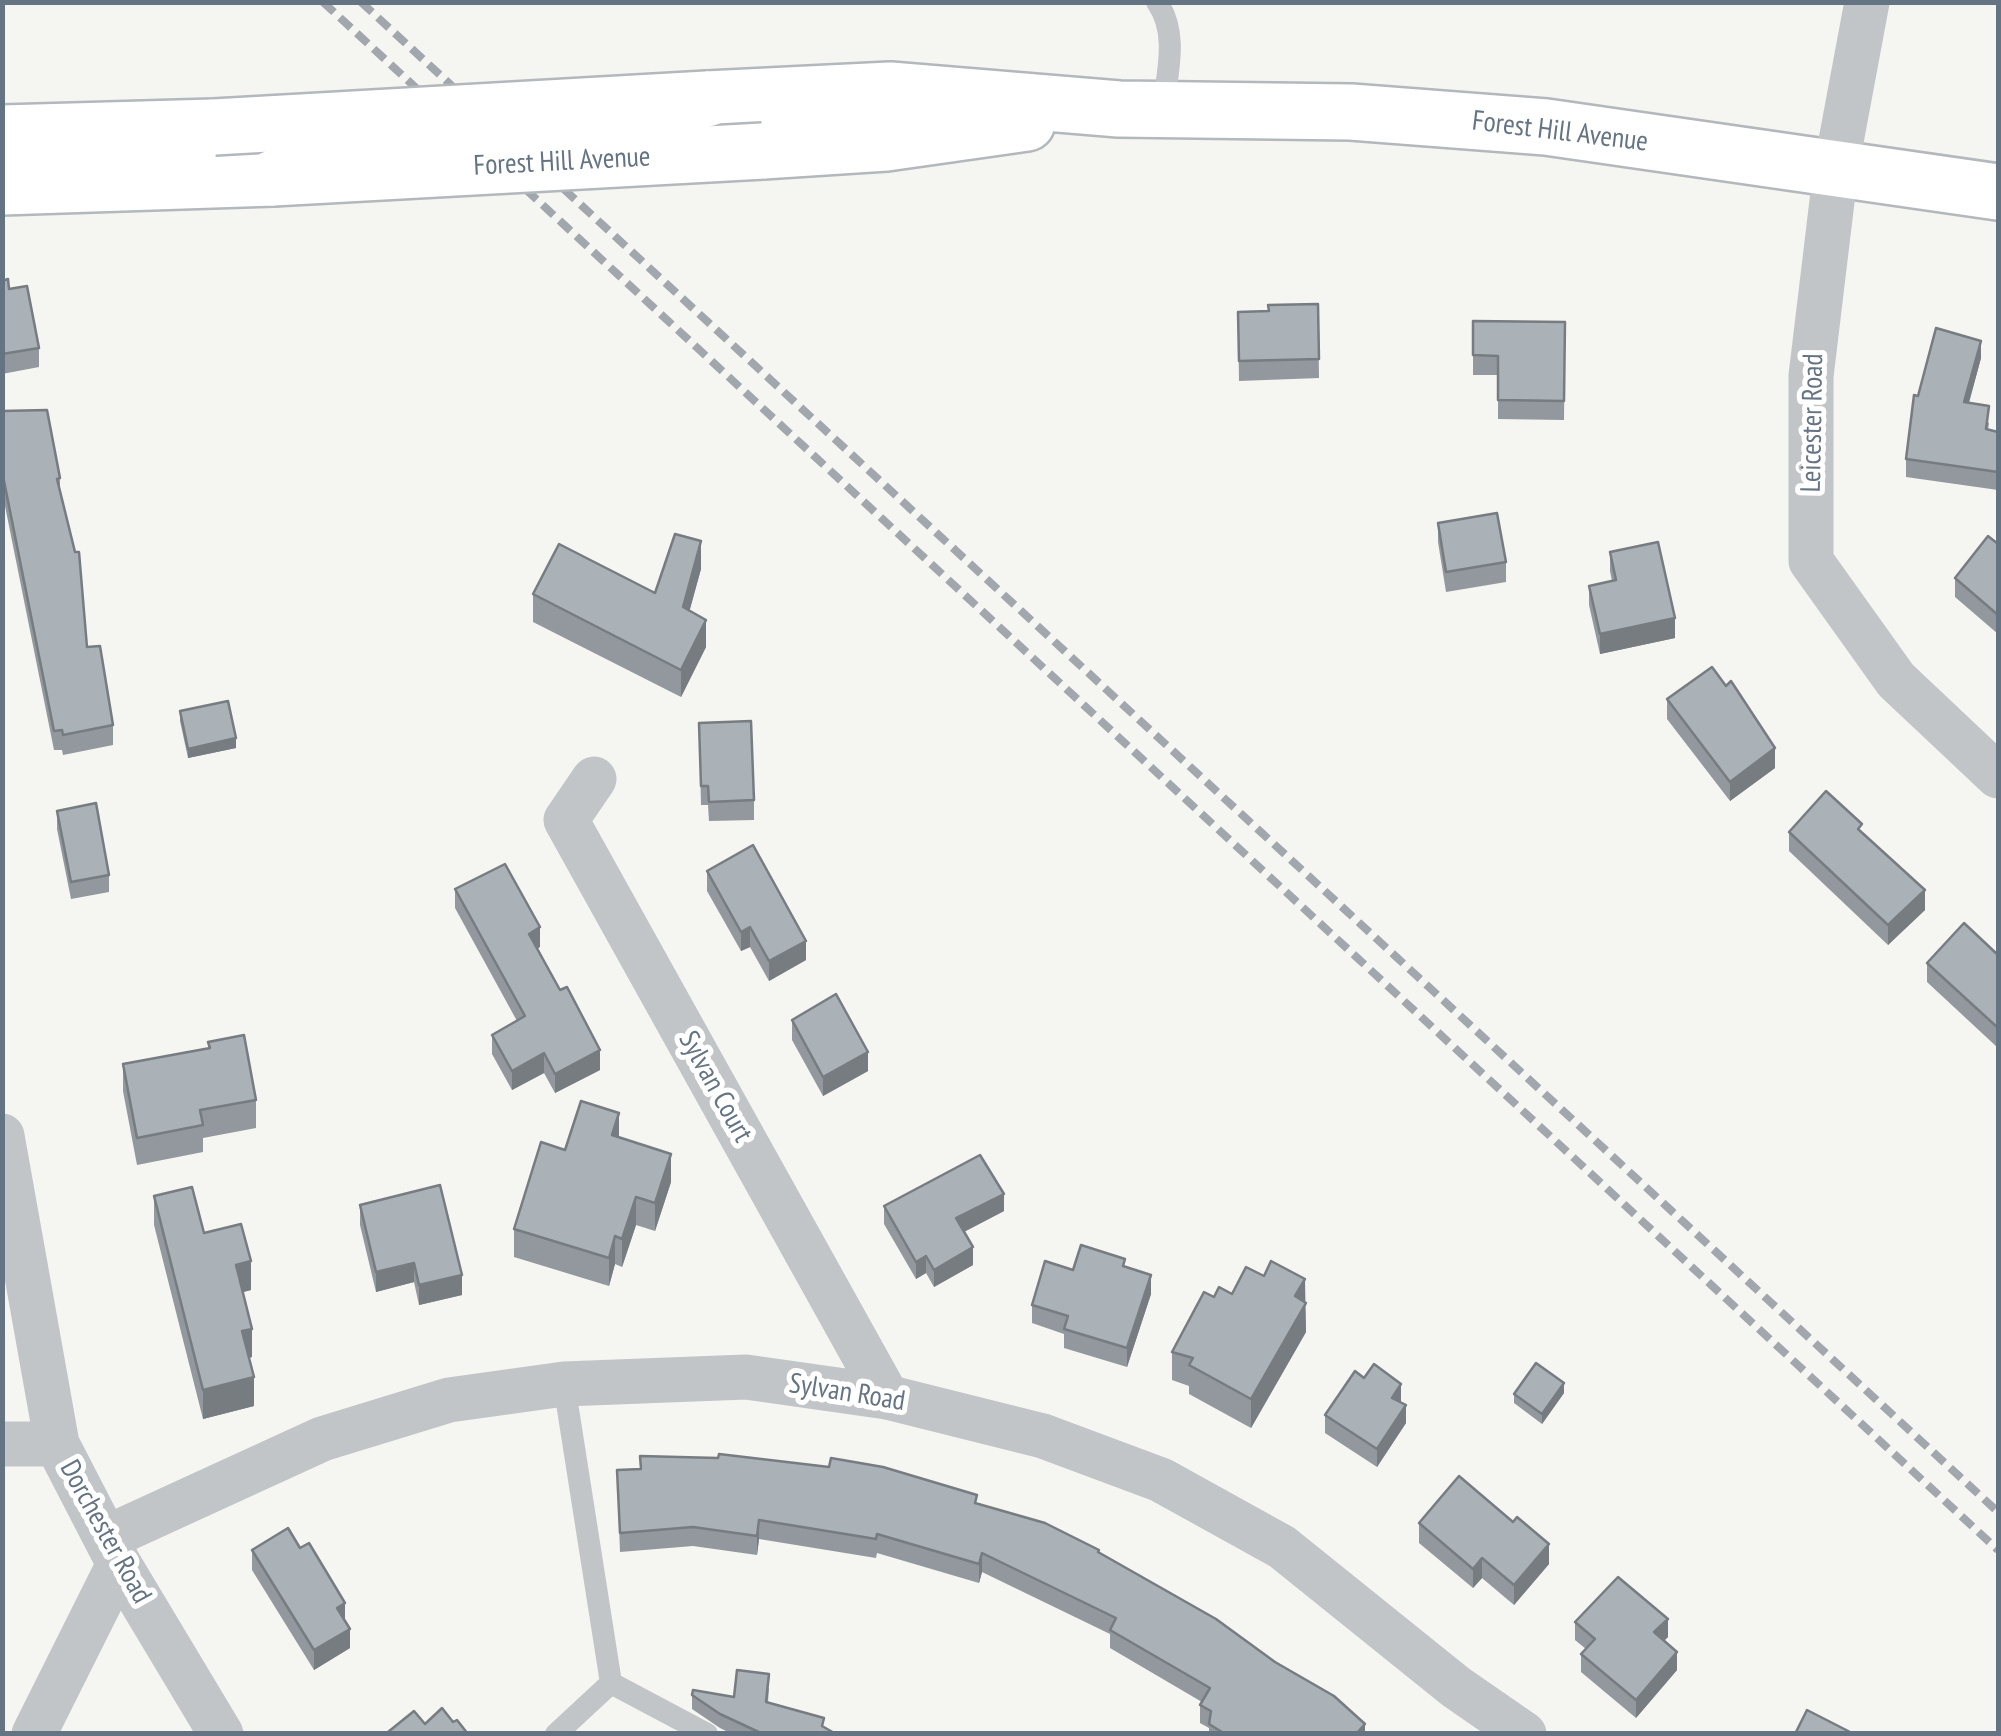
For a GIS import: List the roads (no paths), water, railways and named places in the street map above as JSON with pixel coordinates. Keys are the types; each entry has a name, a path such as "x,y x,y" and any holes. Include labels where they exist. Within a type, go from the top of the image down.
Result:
{"main road":[{"name":"Forest Hill Avenue","path":"2,133 214,127 890,90 1141,109 1351,112 1484,121 1998,192"},
{"name":"Forest Hill Avenue","path":"2,187 273,178 886,144 1141,109"}],"street":[{"name":"Leicester Road","path":"1866,2 1836,168 1810,376 1811,561 1896,680 1998,776"},
{"name":"Sylvan Court","path":"594,779 566,820 887,1397"},
{"name":"Dorchester Road","path":"3,1137 57,1444 112,1551 221,1734"},
{"name":"Sylvan Road","path":"112,1551 322,1439 449,1400 564,1384 746,1377 887,1397 1043,1436 1161,1480 1282,1547 1456,1687 1524,1734"},
{"path":"2,1444 57,1444"},
{"path":"34,1734 112,1551"}],"lane":[{"path":"1141,109 1171,36 1166,15 1157,2"},
{"path":"564,1384 611,1683"},
{"path":"556,1734 611,1683"},
{"path":"611,1683 707,1734"}],"railway":[{"path":"323,2 1998,1550"},
{"path":"361,2 1998,1512"}]}
